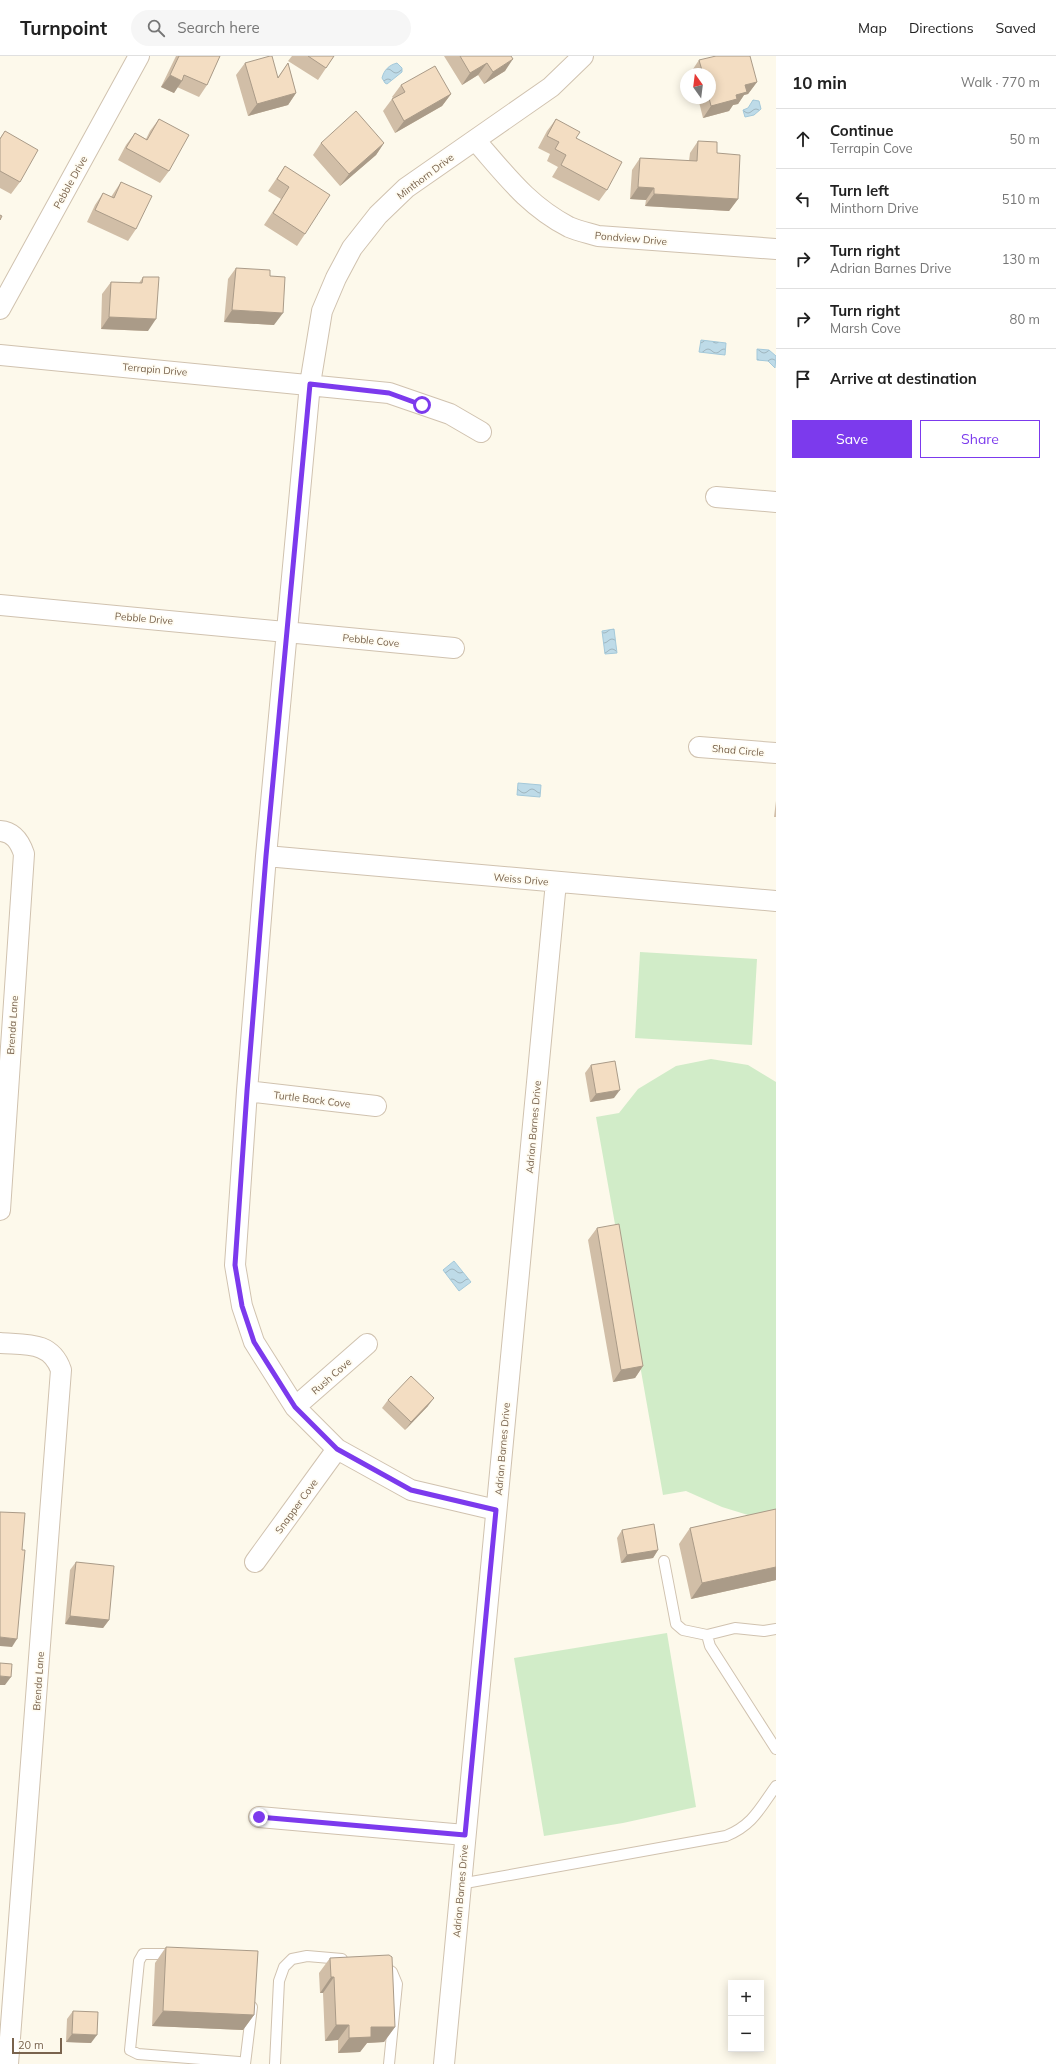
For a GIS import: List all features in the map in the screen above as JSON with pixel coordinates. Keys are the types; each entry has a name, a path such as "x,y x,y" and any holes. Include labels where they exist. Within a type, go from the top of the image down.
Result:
{"street":[{"name":"Pebble Drive","path":"0,309 140,56"},
{"name":"Minthorn Drive","path":"496,1510 411,1490 337,1449 295,1407 254,1342 242,1306 235,1265 266,856 310,384 322,311 336,278 352,248 378,215 406,188 551,87 583,56"},
{"name":"Pondview Drive","path":"475,140 522,195 539,209 570,227 598,236 776,249"},
{"name":"Terrapin Drive","path":"0,355 310,384 389,393 450,414 481,432"},
{"path":"716,497 776,502"},
{"name":"Pebble Drive","path":"0,605 288,631"},
{"name":"Pebble Cove","path":"288,631 454,648"},
{"name":"Shad Circle","path":"699,747 776,753"},
{"name":"Brenda Lane","path":"0,831 5,831 19,840 24,854 0,1210"},
{"name":"Weiss Drive","path":"266,856 776,901"},
{"name":"Adrian Barnes Drive","path":"444,2064 556,882"},
{"name":"Turtle Back Cove","path":"247,1091 376,1106"},
{"name":"Brenda Lane","path":"0,1343 39,1346 58,1360 61,1370 8,1963 8,2064"},
{"name":"Rush Cove","path":"295,1407 367,1344"},
{"name":"Snapper Cove","path":"255,1562 337,1449"},
{"path":"259,1817 465,1835"}],"lane":[{"path":"664,1561 676,1624 683,1630 707,1635 735,1628 764,1631 776,1629"},
{"path":"707,1635 710,1646 776,1749"},
{"path":"460,1884 726,1836 738,1831 749,1823 776,1786"},
{"path":"182,1955 151,1953 143,1954 139,1961 130,2050 138,2054 239,2062 240,2064"},
{"path":"275,2064 279,1981 284,1967 292,1959 307,1956 354,1960"},
{"path":"370,1962 377,1962 392,1972 397,1984 389,2064"},
{"path":"244,2064 253,1994"}],"green space":[{"path":"640,952 757,959 752,1045 635,1038"},
{"path":"711,1059 748,1065 776,1082 776,1511 748,1515 722,1507 686,1491 663,1495 596,1117 619,1113 638,1089 676,1066"},
{"path":"667,1633 696,1807 623,1823 544,1836 514,1658"}],"water":[{"path":"397,63 402,68 402,72 387,84 385,83 382,78 387,68"},
{"path":"753,100 759,101 761,109 754,115 745,117 743,110 748,108"},
{"path":"701,340 726,343 725,355 699,352"},
{"path":"757,349 769,350 776,356 775,368 768,361 757,360"},
{"path":"614,629 617,653 605,654 602,631"},
{"path":"518,783 541,785 540,797 517,795"},
{"path":"454,1261 471,1282 459,1291 443,1270"}],"building":[{"path":"179,56 220,56 207,85 184,75 182,81 170,75"},
{"path":"272,56 278,78 288,63 296,93 257,104 245,63"},
{"path":"308,56 334,56 326,68"},
{"path":"460,56 511,56 513,59 493,72 487,63 470,73"},
{"path":"716,56 750,56 757,82 745,85 747,92 736,95 737,99 711,106 710,104 716,104 716,68 701,68 699,60"},
{"path":"435,66 451,94 404,121 392,99 405,92 401,85"},
{"path":"356,111 384,143 349,174 321,143"},
{"path":"159,119 189,135 169,171 126,148 135,133 147,140"},
{"path":"556,119 580,132 576,138 622,162 607,190 561,165 566,155 555,149 559,142 547,136"},
{"path":"5,131 38,150 20,182 0,171 0,139"},
{"path":"698,141 717,142 717,153 740,155 738,199 654,194 654,188 638,187 640,158 697,161"},
{"path":"285,166 330,195 305,234 273,213 289,187 277,179"},
{"path":"121,182 152,196 136,229 95,210 103,193 114,198"},
{"path":"236,268 270,270 270,276 285,277 283,313 232,310"},
{"path":"143,277 159,277 156,319 109,317 111,282 142,283"},
{"path":"615,1061 620,1090 596,1094 591,1065"},
{"path":"619,1224 643,1366 621,1370 597,1228"},
{"path":"411,1376 434,1398 411,1422 388,1400"},
{"path":"776,1509 776,1567 702,1583 690,1528"},
{"path":"0,1512 25,1513 22,1550 25,1550 17,1639 0,1637"},
{"path":"654,1524 658,1550 627,1555 622,1530"},
{"path":"76,1562 114,1566 109,1620 70,1616"},
{"path":"0,1663 12,1664 11,1677 0,1676"},
{"path":"166,1947 258,1951 254,2015 163,2011"},
{"path":"389,1955 392,1957 395,2027 371,2027 371,2037 349,2038 349,2025 336,2025 334,1977 331,1977 330,1958"},
{"path":"73,2011 98,2012 97,2035 72,2034"}],"route":[{"path":"259,1817 465,1835 496,1510 411,1490 337,1449 295,1407 254,1342 242,1306 235,1265 266,856 310,384 389,393 422,405"}]}
